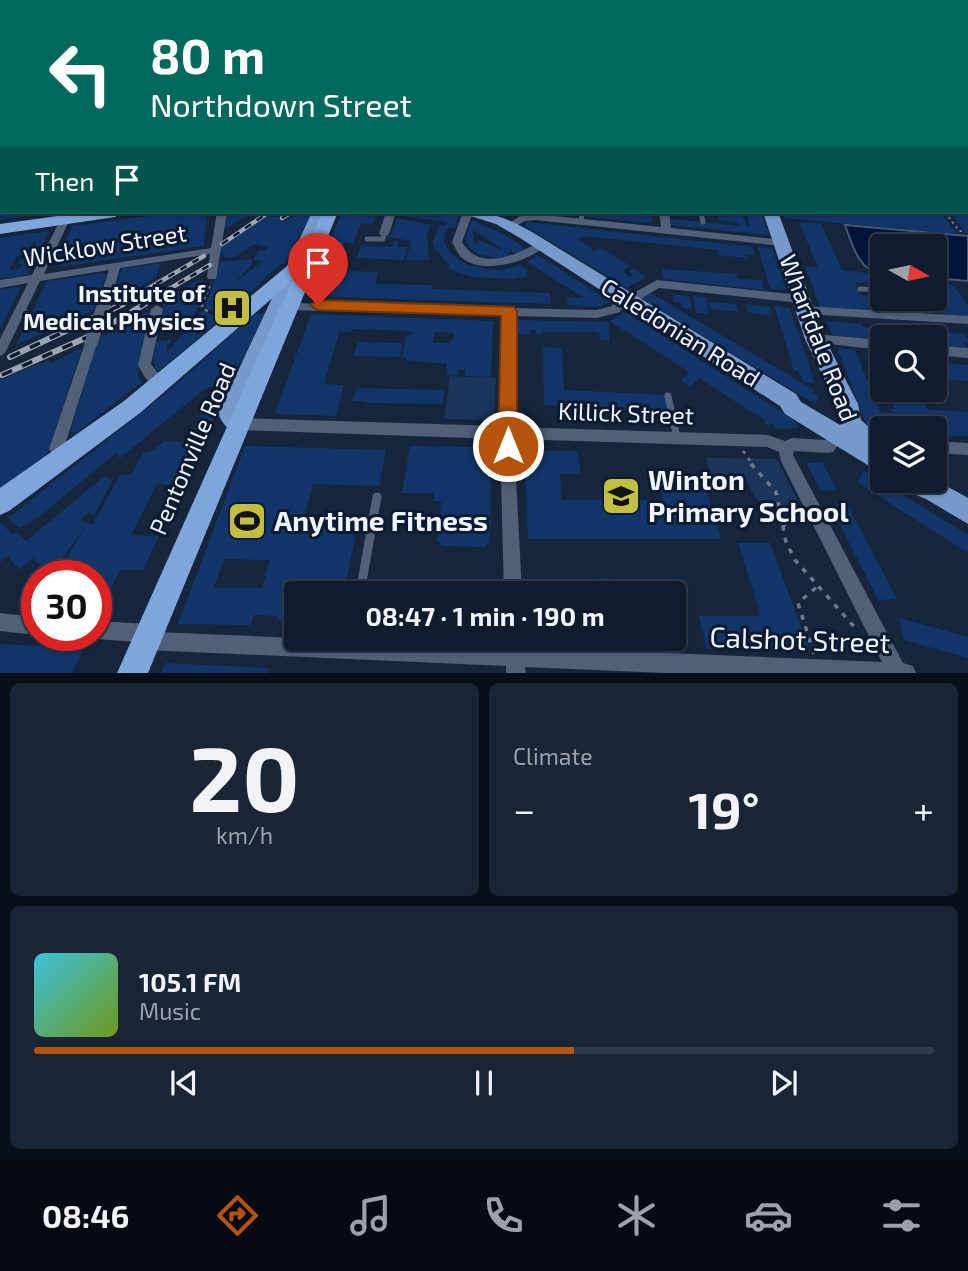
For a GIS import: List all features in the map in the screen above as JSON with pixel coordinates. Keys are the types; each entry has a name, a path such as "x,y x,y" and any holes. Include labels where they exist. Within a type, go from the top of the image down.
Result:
{"highway":[{"path":"0,229 101,214"},
{"name":"Pentonville Road","path":"132,673 290,306 301,262 329,214"},
{"path":"0,503 159,384 301,262"}],"main road":[{"path":"237,424 229,414 301,262 319,214"},
{"name":"Caledonian Road","path":"476,214 510,226 542,245 788,400 793,408 844,430 870,453"},
{"name":"Wharfdale Road","path":"772,214 815,339 847,404 844,430 857,433 870,443"},
{"path":"940,493 968,512"}],"street":[{"path":"212,276 222,214"},
{"path":"384,234 390,214"},
{"path":"469,214 457,242 460,250 470,257 486,262 506,261 520,258 542,245"},
{"path":"664,214 666,230"},
{"path":"510,226 527,217 581,217 666,230 704,229 782,243"},
{"path":"0,351 65,219"},
{"name":"Wicklow Street","path":"0,284 116,265 167,263 216,250"},
{"path":"62,457 56,449 116,265"},
{"path":"290,306 607,312 618,307 625,299 657,284 803,305 968,320"},
{"path":"157,309 144,365 159,384"},
{"path":"509,311 507,432 513,581"},
{"path":"815,339 870,344"},
{"path":"947,351 968,353"},
{"name":"Killick Street","path":"237,424 768,441 786,449 792,444 828,447 844,430"},
{"path":"947,448 968,449"},
{"path":"786,449 786,456 810,503 901,671"},
{"path":"0,622 21,624"},
{"name":"Calshot Street","path":"112,632 147,637 284,642"},
{"name":"Calshot Street","path":"433,651 515,657 901,671"}],"lane":[{"path":"701,214 704,229"},
{"path":"366,239 383,239 384,234"},
{"path":"860,289 870,289"},
{"path":"904,312 907,316"},
{"path":"668,396 677,440"},
{"path":"362,581 377,497"}],"path":[{"path":"946,214 959,231 965,231"},
{"path":"212,276 207,298 201,308 212,313"},
{"path":"739,441 746,459 762,473 778,496 783,527 795,559 864,639"},
{"path":"783,527 801,503 810,503"},
{"path":"818,586 798,603 819,668"}],"shaded area":[{"path":"845,225 946,234 870,234 870,270 857,256"},
{"path":"947,234 968,236 968,281 947,279"},
{"path":"450,376 496,378 494,417 487,420 444,419"},
{"path":"706,458 777,459 798,502 786,519 779,516 757,500 747,481 713,482"}],"building":[{"path":"0,214 39,214 0,220"},
{"path":"165,214 207,214 204,246 59,267 65,254 59,255 72,226"},
{"path":"227,214 250,214 224,230"},
{"path":"271,214 286,220 297,214 311,214 285,264 281,264 160,370 156,370 153,359 156,342 172,339 171,343 167,344 167,352 191,325 183,326 184,320 160,324 164,300 198,280 207,281 204,300 191,318 194,319 203,311 211,314 214,312 205,308 220,262 252,259 252,265 234,283 260,263 261,260 253,260 258,251 266,251 268,247 254,244 235,257 228,258 221,255 221,247"},
{"path":"341,214 377,214 373,224 361,223 354,243 345,243 342,252 347,252 342,267 319,266"},
{"path":"459,214 455,228 448,228 445,234 444,243 451,254 466,264 486,269 501,270 521,265 529,272 526,274 528,276 520,279 517,275 517,279 473,277 456,272 448,268 450,266 435,249 433,242 439,225 445,226 448,222 395,215"},
{"path":"558,214 651,214 652,223"},
{"path":"718,214 743,214 746,225 750,226 746,214 762,214 769,235 671,225 671,219 739,226 737,222 719,220"},
{"path":"783,214 942,214 957,234 785,218"},
{"path":"952,214 968,214 966,233"},
{"path":"397,218 431,225 427,233 429,260 406,260 411,241 384,236 392,234"},
{"path":"472,220 507,236 528,250 519,256 511,251 508,253 511,257 498,258 478,254 465,240","holes":["473,230 506,252 479,240 474,245"]},
{"path":"527,222 753,247 755,255 745,254 746,258 718,255 717,250 583,236 578,239 594,251 600,247 630,266 623,271 629,277 633,274 628,271 633,268 646,277 627,288 525,226"},
{"path":"799,222 821,224 842,270 870,274 870,284 855,282 861,295 870,296 870,310 820,307 805,266 818,268"},
{"path":"49,231 27,275 0,279 0,238","holes":["33,242 36,242 29,255 19,261 18,264 22,264 19,269 9,270 17,256 25,255"]},
{"path":"394,241 399,241 397,247 407,247 404,260 357,258 361,246 392,247"},
{"path":"758,247 772,248 786,290 770,289"},
{"path":"538,255 610,302 599,307 568,305 567,297 584,298 527,262"},
{"path":"160,263 157,277 112,302 122,268"},
{"path":"662,269 737,274 738,279 762,280 764,290 663,279"},
{"path":"317,270 378,272 375,284 550,293 551,304 307,296"},
{"path":"107,273 94,310 16,345 47,281"},
{"path":"947,284 954,286 968,306 968,316 939,312 947,312"},
{"path":"20,288 0,330 0,289"},
{"path":"649,292 814,390 812,393 819,396 815,404 639,297"},
{"path":"673,294 690,296 692,309 683,308 682,303 674,302"},
{"path":"693,296 706,297 709,314 696,313"},
{"path":"709,302 736,304 738,312 710,309"},
{"path":"746,304 770,307 772,316 748,312"},
{"path":"774,305 790,309 815,384 804,382 798,371 794,371"},
{"path":"152,312 137,374 142,382 76,433 70,432 98,339 144,313"},
{"path":"264,313 250,346 235,371 185,486 157,484 131,535 159,536 143,570 120,570 112,586 112,560 66,560 86,526 60,560 21,560 19,570 8,556 0,562 0,522 13,535 16,532 26,541 105,476 112,481 94,515 89,512 81,519 93,524 120,475 131,475 143,453 153,450 164,441 187,442 214,387 206,388 120,458 115,454 35,520 19,528 8,518 169,391 255,314"},
{"path":"622,313 627,313 794,420 798,428 778,429 772,423 767,425 763,422 766,421 699,378 690,387 681,381 689,372 610,321"},
{"path":"311,314 493,321 491,377 465,376 465,370 458,370 458,376 446,375 447,362 444,364 402,358 406,335 411,335 412,331 352,329 351,332 341,332 342,323 324,384 344,385 336,416 275,414","holes":["435,332 454,333 450,343 433,343"]},
{"path":"518,320 609,322 609,341 600,340 599,332 542,332 542,335 536,334 536,330 530,330 531,334 518,334"},
{"path":"826,321 861,324 862,327 870,328 870,339 833,335"},
{"path":"947,333 965,334 968,343 963,342 966,347 947,345"},
{"path":"358,342 403,343 400,357 354,356"},
{"path":"543,347 562,348 564,390 665,395 668,412 544,405"},
{"path":"82,348 46,458 0,491 0,380 49,360 50,364"},
{"path":"837,348 855,350 870,387 870,402 876,402 880,412 893,413 891,409 896,409 892,402 922,402 928,410 968,412 968,436 947,435 947,416 870,416 869,431"},
{"path":"947,364 968,365 968,381 947,380"},
{"path":"357,388 444,390 443,404 353,401"},
{"path":"245,446 386,450 379,486 313,484 299,536 309,528 349,530 355,537 346,581 284,581 284,626 278,616 254,615 251,625 178,624","holes":["224,559 270,560 262,588 214,588"]},
{"path":"410,446 489,447 490,543 486,543 486,547 441,546 441,542 437,542 441,501 434,501 434,493 402,493"},
{"path":"524,451 577,451 581,474 560,474 562,500 663,500 660,486 705,486 721,539 528,539"},
{"path":"822,462 837,490 821,491 806,463"},
{"path":"864,471 870,475 870,490 857,482"},
{"path":"874,493 900,493 968,535 968,553"},
{"path":"847,504 897,599 878,600 830,505"},
{"path":"738,543 770,543 809,648 707,649 699,616 761,616"},
{"path":"599,578 625,581 599,581"},
{"path":"899,618 968,637 968,658 904,640"},
{"path":"0,644 21,645 21,651 83,651 72,673 0,673"},
{"path":"165,663 269,668 267,673 161,673"}],"railway":[{"path":"222,244 266,214"},
{"path":"282,218 288,214"},
{"path":"120,305 204,256"},
{"path":"142,305 210,265"},
{"path":"10,357 123,304"},
{"path":"2,375 90,336 145,304"}],"place":[{"name":"Institute of Medical Physics","path":"232,308"},
{"name":"Winton Primary School","path":"621,496"},
{"name":"Anytime Fitness","path":"247,521"}],"route":[{"path":"318,305 509,311 508,446"}]}
